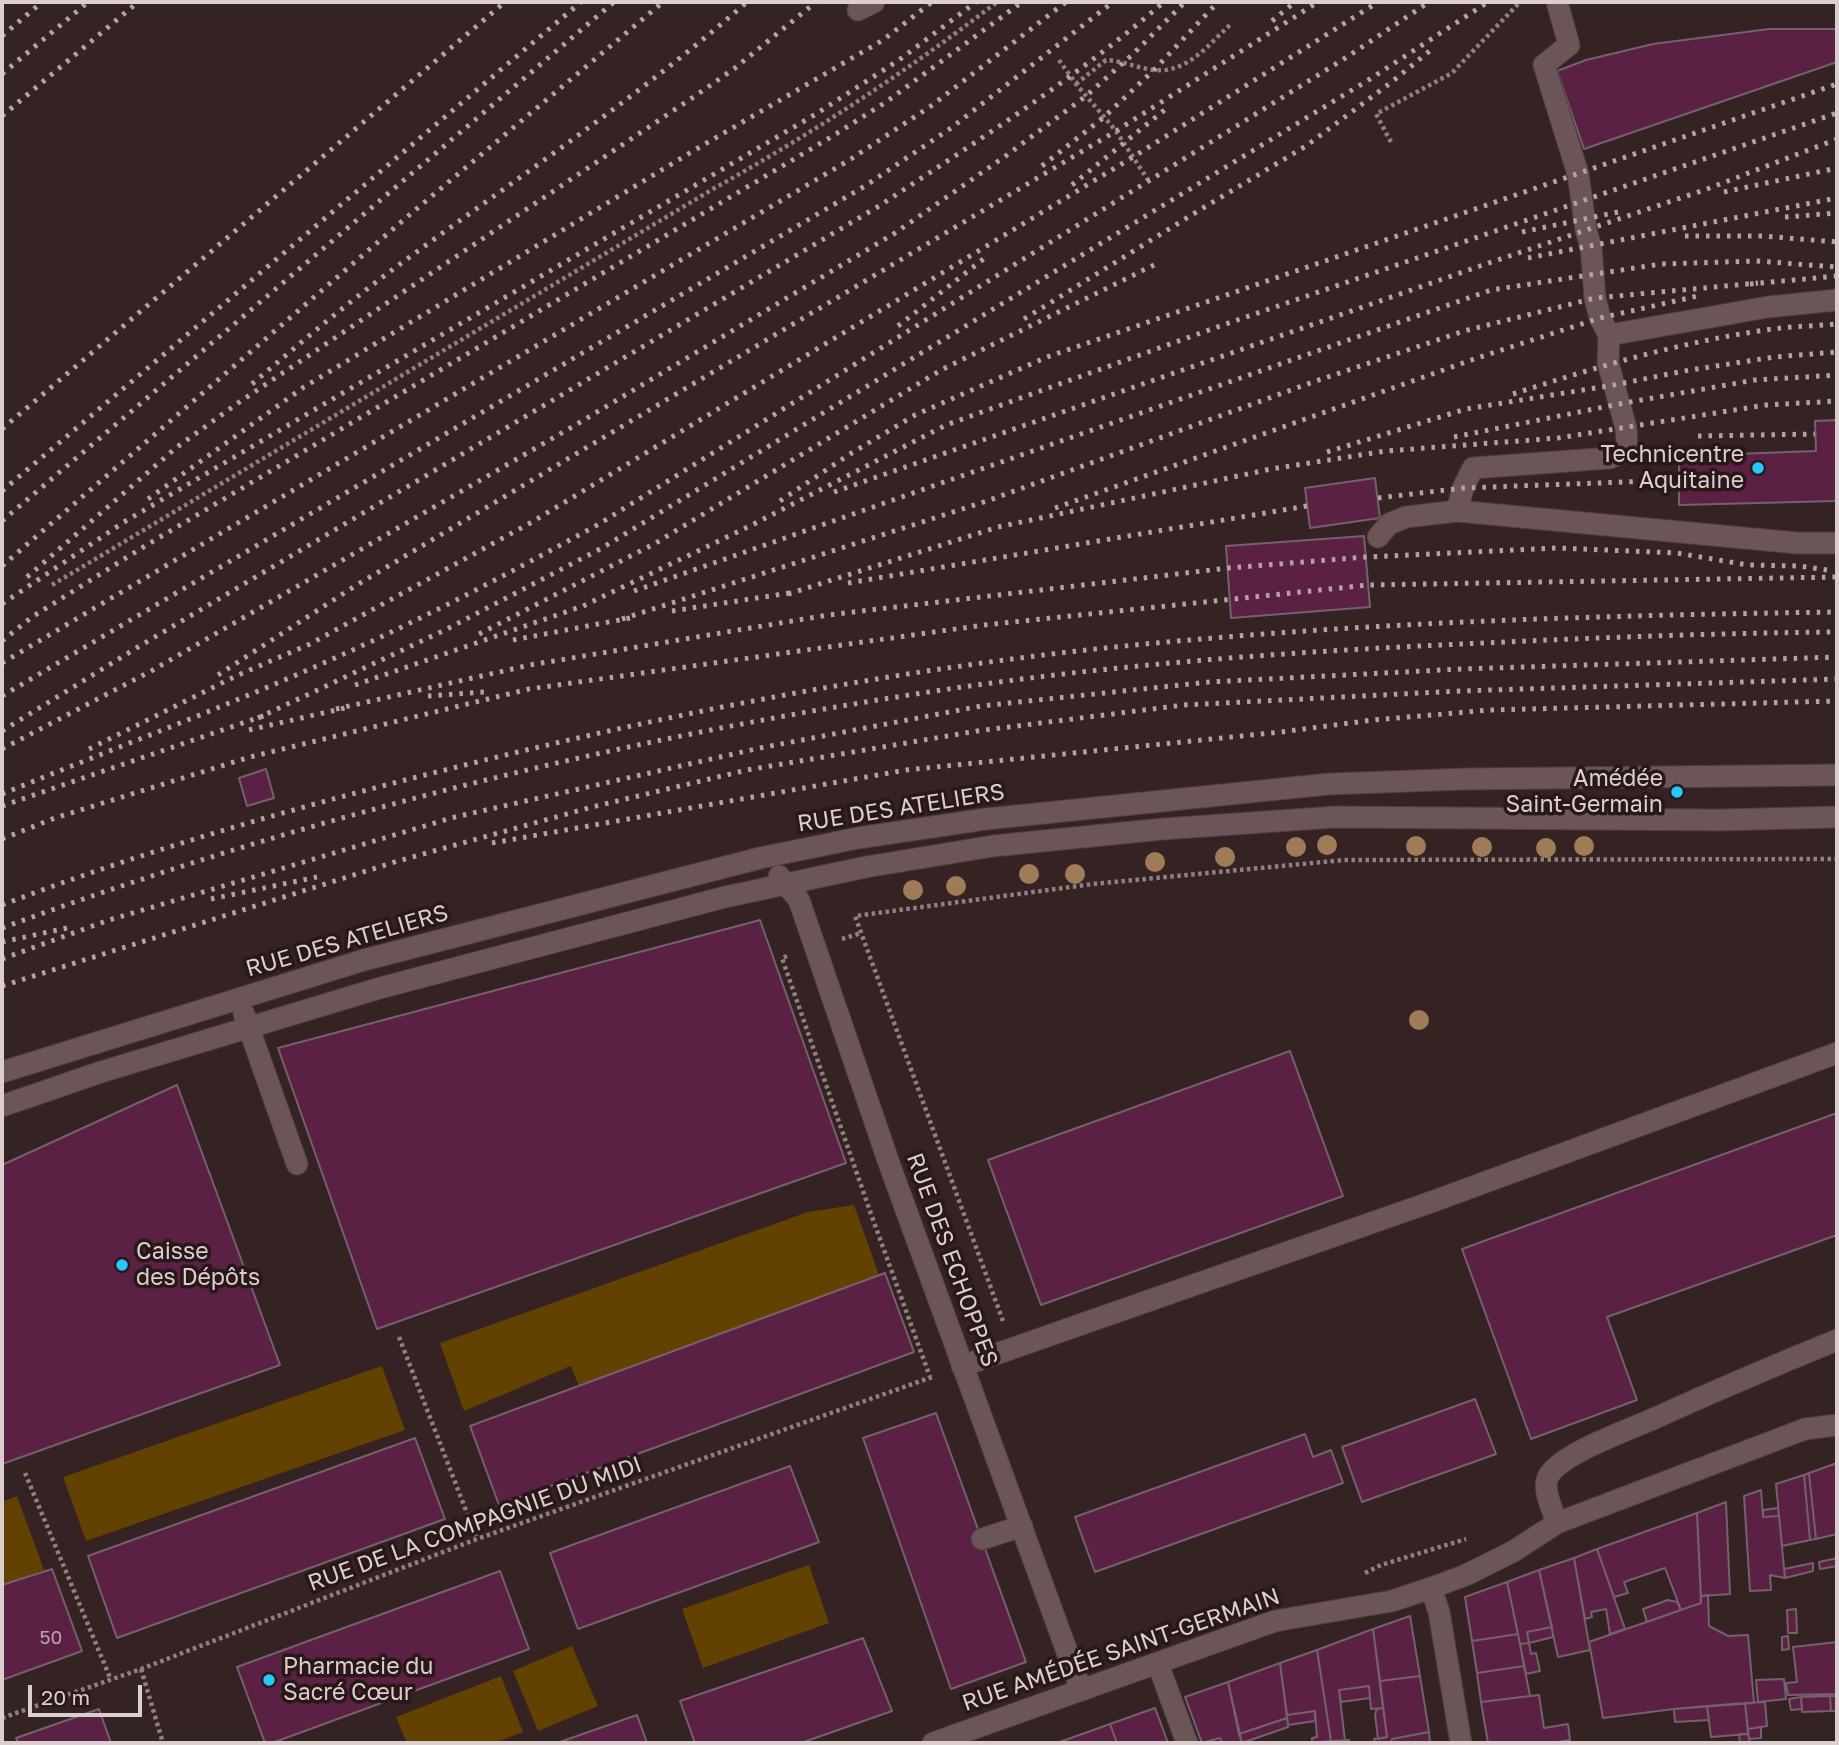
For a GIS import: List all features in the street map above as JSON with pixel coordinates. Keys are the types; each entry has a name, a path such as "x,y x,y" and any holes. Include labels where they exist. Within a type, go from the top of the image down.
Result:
{"street":[{"path":"1457,511 1463,488 1473,468 1610,458 1622,453 1627,444 1626,428 1608,363 1609,335 1600,318 1595,298 1591,247 1578,174 1544,65 1569,45 1557,2"},
{"path":"1609,335 1768,307 1837,300"},
{"path":"1378,537 1389,524 1406,517 1457,511 1797,543 1837,543"},
{"name":"RUE DES ATELIERS","path":"2,1073 91,1043 364,960 760,858 858,838 986,820 1329,784 1466,779 1837,775"},
{"path":"2,1106 101,1072 380,988 725,897 866,867 993,846 1163,829 1335,817 1720,820 1837,817"},
{"name":"RUE DES ECHOPPES","path":"760,858 787,883 799,900 890,1166 1081,1689"},
{"path":"239,999 297,1164"},
{"path":"962,1366 1434,1201 1837,1053"},
{"path":"1557,1523 1546,1484 1549,1474 1556,1467 1590,1446 1701,1396 1837,1340"},
{"name":"RUE AMÉDÉE SAINT-GERMAIN","path":"933,1743 1275,1621 1392,1601 1431,1588 1466,1575 1514,1551 1557,1523 1805,1429 1837,1425"},
{"path":"982,1539 1022,1525"},
{"path":"1431,1588 1439,1612 1461,1743"},
{"path":"1158,1664 1187,1743"}],"path":[{"path":"52,585 784,149 909,68 996,2"},
{"path":"1391,142 1376,114 1452,72 1520,2"},
{"path":"1076,85 1106,60 1154,70 1176,69 1191,61 1232,23"},
{"path":"1059,60 1076,85 1116,131 1148,180"},
{"path":"1013,1349 855,916 1093,884 1344,860 1837,859"},
{"path":"399,1337 477,1539"},
{"name":"RUE DE LA COMPAGNIE DU MIDI","path":"2,1718 141,1669 477,1539 962,1366"},
{"path":"25,1473 111,1680"},
{"path":"141,1669 163,1743"}],"shaded area":[{"path":"854,1205 879,1275 579,1386 571,1366 464,1411 440,1343 808,1212"},
{"path":"382,1366 405,1430 86,1541 63,1477"},
{"path":"17,1496 44,1570 2,1585 2,1502"},
{"path":"809,1565 829,1623 703,1668 682,1609"},
{"path":"572,1646 598,1706 538,1731 513,1671"},
{"path":"501,1676 523,1732 494,1743 407,1743 396,1717"}],"building":[{"path":"1769,29 1837,29 1837,62 1584,149 1557,71 1586,60 1653,44"},
{"name":"Technicentre Aquitaine","path":"1837,420 1837,501 1679,505 1679,456 1816,451 1815,421"},
{"path":"1375,478 1380,518 1310,528 1305,488"},
{"path":"1364,536 1370,607 1231,618 1226,546"},
{"path":"266,769 274,798 247,806 239,778"},
{"path":"760,920 846,1163 377,1329 278,1048"},
{"path":"1290,1051 1343,1196 1041,1305 988,1160"},
{"name":"Caisse des Dépôts","path":"177,1085 280,1365 2,1464 2,1165"},
{"path":"1837,1113 1837,1235 1607,1317 1637,1400 1531,1439 1462,1249"},
{"path":"885,1273 914,1352 499,1505 470,1426"},
{"path":"1475,1399 1496,1454 1362,1502 1342,1447"},
{"path":"936,1413 1026,1662 951,1689 863,1438"},
{"path":"1305,1434 1313,1457 1331,1450 1343,1483 1095,1572 1075,1517"},
{"path":"415,1438 445,1519 117,1638 88,1556"},
{"path":"1837,1463 1837,1534 1816,1539 1809,1473"},
{"path":"790,1466 819,1542 578,1629 550,1553"},
{"path":"1809,1473 1816,1539 1810,1540 1804,1475"},
{"path":"1804,1475 1810,1540 1782,1546 1776,1484"},
{"path":"1761,1490 1763,1517 1779,1516 1785,1578 1770,1575 1771,1590 1750,1591 1744,1496"},
{"path":"1726,1502 1730,1594 1701,1596 1697,1513"},
{"path":"1778,1508 1779,1516 1763,1517 1763,1510"},
{"path":"1697,1513 1701,1603 1681,1610 1665,1568 1624,1582 1628,1593 1614,1597 1597,1549"},
{"path":"1597,1549 1625,1629 1610,1634 1606,1609 1591,1612 1592,1617 1585,1619 1574,1558"},
{"path":"1574,1558 1590,1650 1558,1657 1539,1570"},
{"path":"1837,1558 1837,1566 1820,1569 1819,1562"},
{"path":"1813,1563 1813,1571 1785,1578 1784,1569"},
{"path":"52,1569 82,1651 2,1680 2,1585"},
{"path":"1539,1570 1552,1627 1527,1632 1529,1643 1520,1644 1507,1582"},
{"path":"500,1571 529,1649 272,1743 265,1743 237,1667"},
{"path":"1507,1582 1518,1634 1472,1641 1465,1597"},
{"path":"1708,1595 1709,1626 1728,1636 1748,1635 1754,1703 1603,1718 1589,1642 1701,1603 1701,1596"},
{"path":"1668,1600 1677,1602 1681,1610 1647,1622 1643,1609"},
{"path":"1796,1609 1797,1633 1788,1633 1787,1610"},
{"path":"1410,1616 1420,1676 1380,1681 1373,1629"},
{"path":"1552,1627 1553,1637 1529,1643 1527,1632"},
{"path":"1373,1629 1383,1708 1371,1709 1369,1686 1339,1690 1345,1741 1331,1741 1317,1650"},
{"path":"1518,1634 1524,1666 1477,1673 1472,1641"},
{"path":"1788,1636 1789,1649 1782,1650 1782,1637"},
{"path":"863,1638 892,1711 801,1743 695,1743 680,1701"},
{"path":"1837,1642 1837,1694 1788,1695 1786,1683 1797,1682 1793,1647"},
{"path":"1529,1643 1531,1654 1536,1653 1540,1671 1526,1674 1520,1644"},
{"path":"1317,1650 1331,1741 1312,1743 1312,1738 1317,1737 1315,1711 1287,1715 1280,1663"},
{"path":"1280,1663 1287,1718 1239,1734 1228,1682"},
{"path":"1524,1666 1530,1696 1481,1702 1477,1673"},
{"path":"1420,1676 1429,1732 1392,1739 1391,1743 1375,1743 1374,1739 1387,1737 1380,1681"},
{"path":"1784,1679 1786,1699 1758,1702 1756,1680"},
{"path":"1228,1682 1242,1743 1222,1743 1220,1738 1202,1743 1185,1697"},
{"path":"1369,1686 1370,1698 1341,1702 1339,1690"},
{"path":"1539,1695 1544,1728 1568,1724 1570,1740 1550,1743 1488,1743 1481,1702"},
{"path":"1830,1696 1837,1696 1837,1711 1831,1711"},
{"path":"1830,1696 1831,1711 1802,1712 1801,1697"},
{"path":"1801,1697 1802,1709 1791,1710 1789,1699"},
{"path":"1765,1702 1767,1726 1748,1729 1745,1703"},
{"path":"1745,1703 1748,1734 1711,1737 1707,1706"},
{"path":"1707,1706 1709,1720 1675,1722 1674,1709"},
{"path":"1155,1708 1168,1743 1117,1743 1110,1724"},
{"path":"1383,1708 1387,1737 1378,1739 1375,1714 1377,1709"},
{"path":"99,1709 111,1743 18,1743 16,1738"},
{"path":"1315,1711 1315,1721 1288,1725 1287,1715"},
{"path":"637,1715 647,1743 557,1743"},
{"path":"1287,1718 1288,1727 1242,1743 1239,1734"},
{"path":"1110,1724 1117,1743 1057,1743"},
{"path":"1761,1727 1761,1738 1749,1739 1748,1729"},
{"path":"1429,1732 1430,1743 1391,1743 1392,1739"},
{"path":"1739,1734 1748,1734 1750,1743 1740,1743"},
{"path":"1349,1740 1349,1743 1309,1743 1331,1741"}],"railway":[{"path":"2,36 42,2"},
{"path":"2,74 88,2"},
{"path":"2,116 138,2"},
{"path":"2,429 505,2"},
{"path":"2,491 581,2"},
{"path":"2,521 614,2"},
{"path":"2,566 414,211 663,2"},
{"path":"252,384 377,281 618,106 747,2"},
{"path":"27,577 177,447 238,403 695,96 735,68 816,2"},
{"path":"148,499 304,387 693,151 883,40 932,2"},
{"path":"2,604 124,522 816,114 899,60 976,2"},
{"path":"2,641 32,617 145,546 831,137 886,102 1022,2"},
{"path":"2,663 851,159 931,106 1066,2"},
{"path":"2,696 865,186 951,128 1113,2"},
{"path":"2,731 138,647 879,206 1061,83 1164,2"},
{"path":"2,749 153,670 572,427 895,233 1086,96 1185,2"},
{"path":"1042,166 1104,117 1154,70 1218,2"},
{"path":"1272,21 1295,2"},
{"path":"218,675 355,586 1116,131 1318,2"},
{"path":"89,749 236,676 310,644 532,522 1133,157 1378,2"},
{"path":"2,794 313,668 419,619 599,524 1347,57 1429,2"},
{"path":"258,718 445,630 602,548 1370,79 1488,2"},
{"path":"1024,319 1306,146 1432,49"},
{"path":"780,501 915,415 1047,357 1837,84"},
{"path":"1072,185 1167,108"},
{"path":"355,685 583,606 750,526 946,425 1220,326 1837,113"},
{"path":"834,492 1707,189 1837,139"},
{"path":"1724,192 1837,168"},
{"path":"1528,258 1837,198"},
{"path":"1522,232 1618,212"},
{"path":"1785,217 1837,213"},
{"path":"1685,236 1763,236 1837,242"},
{"path":"898,326 986,257"},
{"path":"634,591 1491,290 1661,264 1756,261 1837,267"},
{"path":"479,634 654,544 941,370 1160,262"},
{"path":"1750,284 1837,276"},
{"path":"622,619 987,501 1313,382 1464,331 1595,298 1758,283"},
{"path":"1055,508 1480,357 1600,318 1702,295"},
{"path":"1513,394 1674,347 1781,328 1837,324"},
{"path":"1327,452 1466,409 1774,357 1837,352"},
{"path":"1454,437 1755,380 1837,375"},
{"path":"788,594 998,527 1271,469 1386,451 1558,438 1766,405 1837,401"},
{"path":"1698,436 1815,434"},
{"path":"1378,498 1463,488 1679,480"},
{"path":"848,583 1307,506"},
{"path":"336,709 530,665 828,615 1228,568 1366,557 1558,548 1677,553 1748,565 1799,566 1827,570"},
{"path":"2,839 55,818 250,757 529,689 984,625 1368,585 1837,577"},
{"path":"672,611 796,592"},
{"path":"2,905 175,845 410,779 737,704 918,672 1099,649 1271,633 1594,617 1837,612"},
{"path":"513,640 630,618"},
{"path":"2,928 229,851 459,787 575,759 810,711 1062,674 1195,661 1462,644 1837,632"},
{"path":"2,959 109,920 455,817 760,748 981,706 1209,682 1462,669 1837,657"},
{"path":"2,986 398,861 592,807 747,770 977,731 1184,705 1460,691 1837,679"},
{"path":"428,696 484,692"},
{"path":"492,843 906,770 1281,732 1373,720 1490,710 1837,701"},
{"path":"249,730 345,708"},
{"path":"2,806 266,715"},
{"path":"211,899 317,877"},
{"path":"2,942 67,928"}],"place":[{"name":"Technicentre Aquitaine","path":"1758,468"},
{"name":"Amédée Saint-Germain","path":"1677,792"},
{"name":"Caisse des Dépôts","path":"122,1265"},
{"name":"Pharmacie du Sacré Cœur","path":"269,1680"}]}
